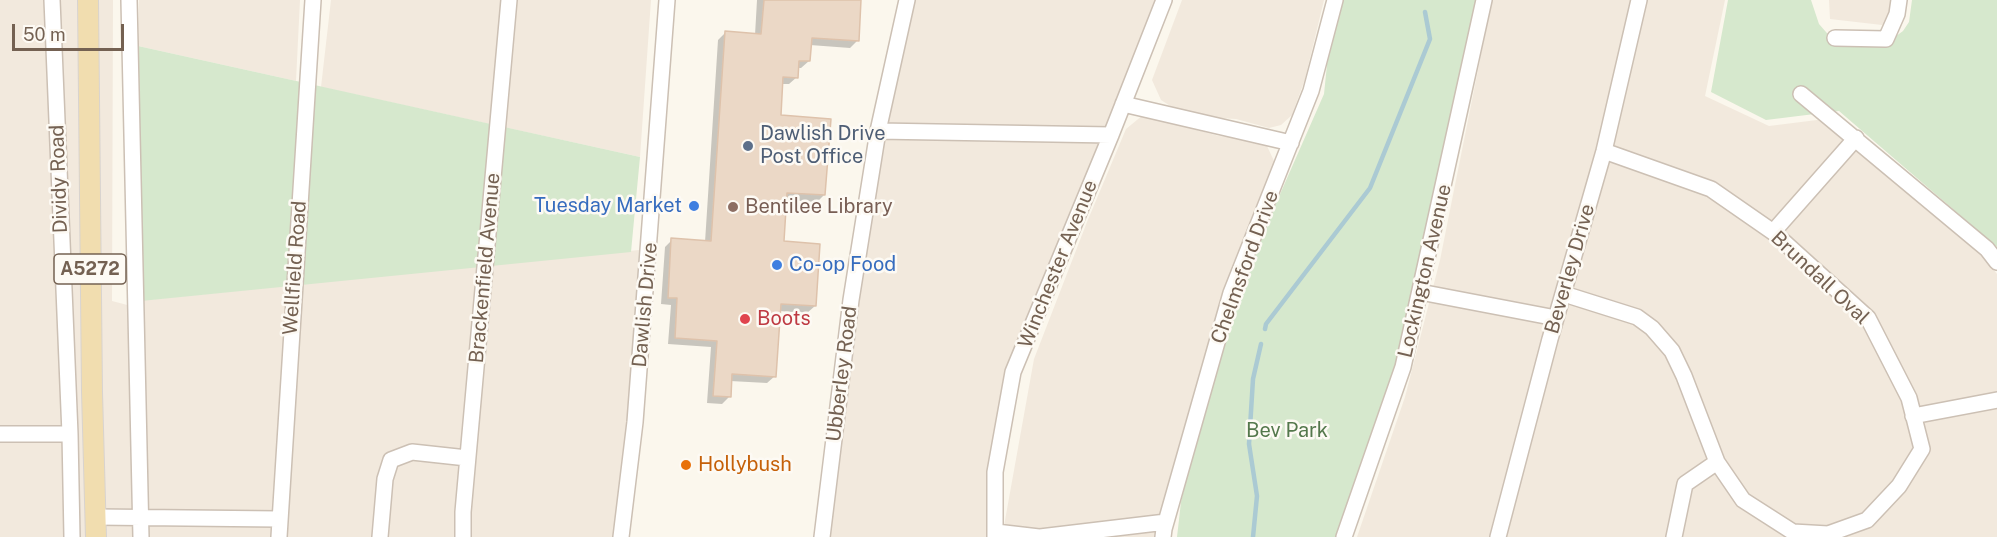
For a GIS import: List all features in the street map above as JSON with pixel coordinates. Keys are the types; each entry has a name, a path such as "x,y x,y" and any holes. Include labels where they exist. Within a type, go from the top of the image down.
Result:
{"main road":[{"name":"Dividy Road","path":"88,0 92,392 96,537"}],"street":[{"name":"Dividy Road","path":"52,0 70,434 72,537"},
{"path":"129,0 141,537"},
{"name":"Wellfield Road","path":"279,537 278,519 313,0"},
{"name":"Brackenfield Avenue","path":"463,537 462,512 509,0"},
{"name":"Dawlish Drive","path":"621,537 635,422 667,0"},
{"name":"Ubberley Road","path":"822,537 851,300 878,131 907,0"},
{"name":"Winchester Avenue","path":"995,535 995,472 1013,372 1164,0"},
{"name":"Chelmsford Drive","path":"1165,529 1232,293 1311,91 1335,0"},
{"name":"Lockington Avenue","path":"1344,537 1403,367 1484,0"},
{"name":"Beverley Drive","path":"1498,537 1556,318 1604,151 1639,0"},
{"path":"1835,38 1886,39 1897,14 1899,0"},
{"path":"1801,94 1987,249 1997,262"},
{"path":"1123,104 1292,143"},
{"path":"878,131 1111,135"},
{"path":"1773,232 1856,138"},
{"name":"Brundall Oval","path":"1564,294 1637,317 1652,328 1672,351 1717,462 1743,500 1793,532 1828,536 1867,520 1899,486 1922,449 1909,398 1868,318 1773,232 1711,189 1604,151"},
{"path":"1420,292 1556,318"},
{"path":"1913,416 1997,400"},
{"path":"0,434 70,434"},
{"path":"380,537 385,479 392,460 412,452 467,458"},
{"path":"1674,537 1685,484 1717,462"},
{"path":"96,517 278,519"},
{"path":"995,535 1040,537 1165,529"}],"shaded area":[{"path":"0,0 113,0 112,301 135,307 136,301 649,249 615,537 0,537"},
{"path":"139,0 300,0 296,81 138,46"},
{"path":"331,0 651,0 640,157 321,87"},
{"path":"905,0 1162,0 1013,372 991,537 824,537 851,300"},
{"path":"1182,0 1324,0 1305,79 1292,115 1281,125 1269,128 1236,119 1201,117 1175,109 1161,100 1152,80"},
{"path":"1492,0 1725,0 1705,96 1769,126 1825,119 1986,260 1997,274 1997,537 1357,537 1405,397 1440,260"},
{"path":"1829,0 1896,0 1895,15 1882,25 1830,19"},
{"path":"1143,115 1219,136 1243,138 1267,146 1275,163 1210,340 1157,537 1002,537 1034,359 1126,129"}],"green space":[{"name":"Bev Park","path":"1343,0 1480,0 1410,322 1341,537 1177,537 1181,502 1202,415 1248,267 1324,94 1328,55"},
{"path":"1728,0 1811,0 1819,24 1833,40 1888,42 1903,31 1909,22 1912,0 1997,0 1997,247 1839,111 1766,120 1711,92"},
{"path":"138,46 640,157 631,252 141,301"}],"building":[{"path":"764,0 861,0 859,41 812,38 810,61 799,61 798,78 783,77 781,115 831,119 825,195 787,193 784,241 820,244 816,306 781,304 776,377 732,374 731,397 713,396 717,341 675,338 677,298 668,298 671,238 711,241 725,31 761,34"}],"waterway":[{"path":"1265,329 1266,324 1370,188 1430,39 1425,12"},
{"path":"1253,537 1257,496 1249,444 1253,379 1261,344"}],"place":[{"name":"Dawlish Drive Post Office","path":"748,146"},
{"name":"Tuesday Market","path":"694,206"},
{"name":"Bentilee Library","path":"733,207"},
{"name":"Co-op Food","path":"777,265"},
{"name":"Boots","path":"745,319"},
{"name":"Hollybush","path":"686,465"}]}
